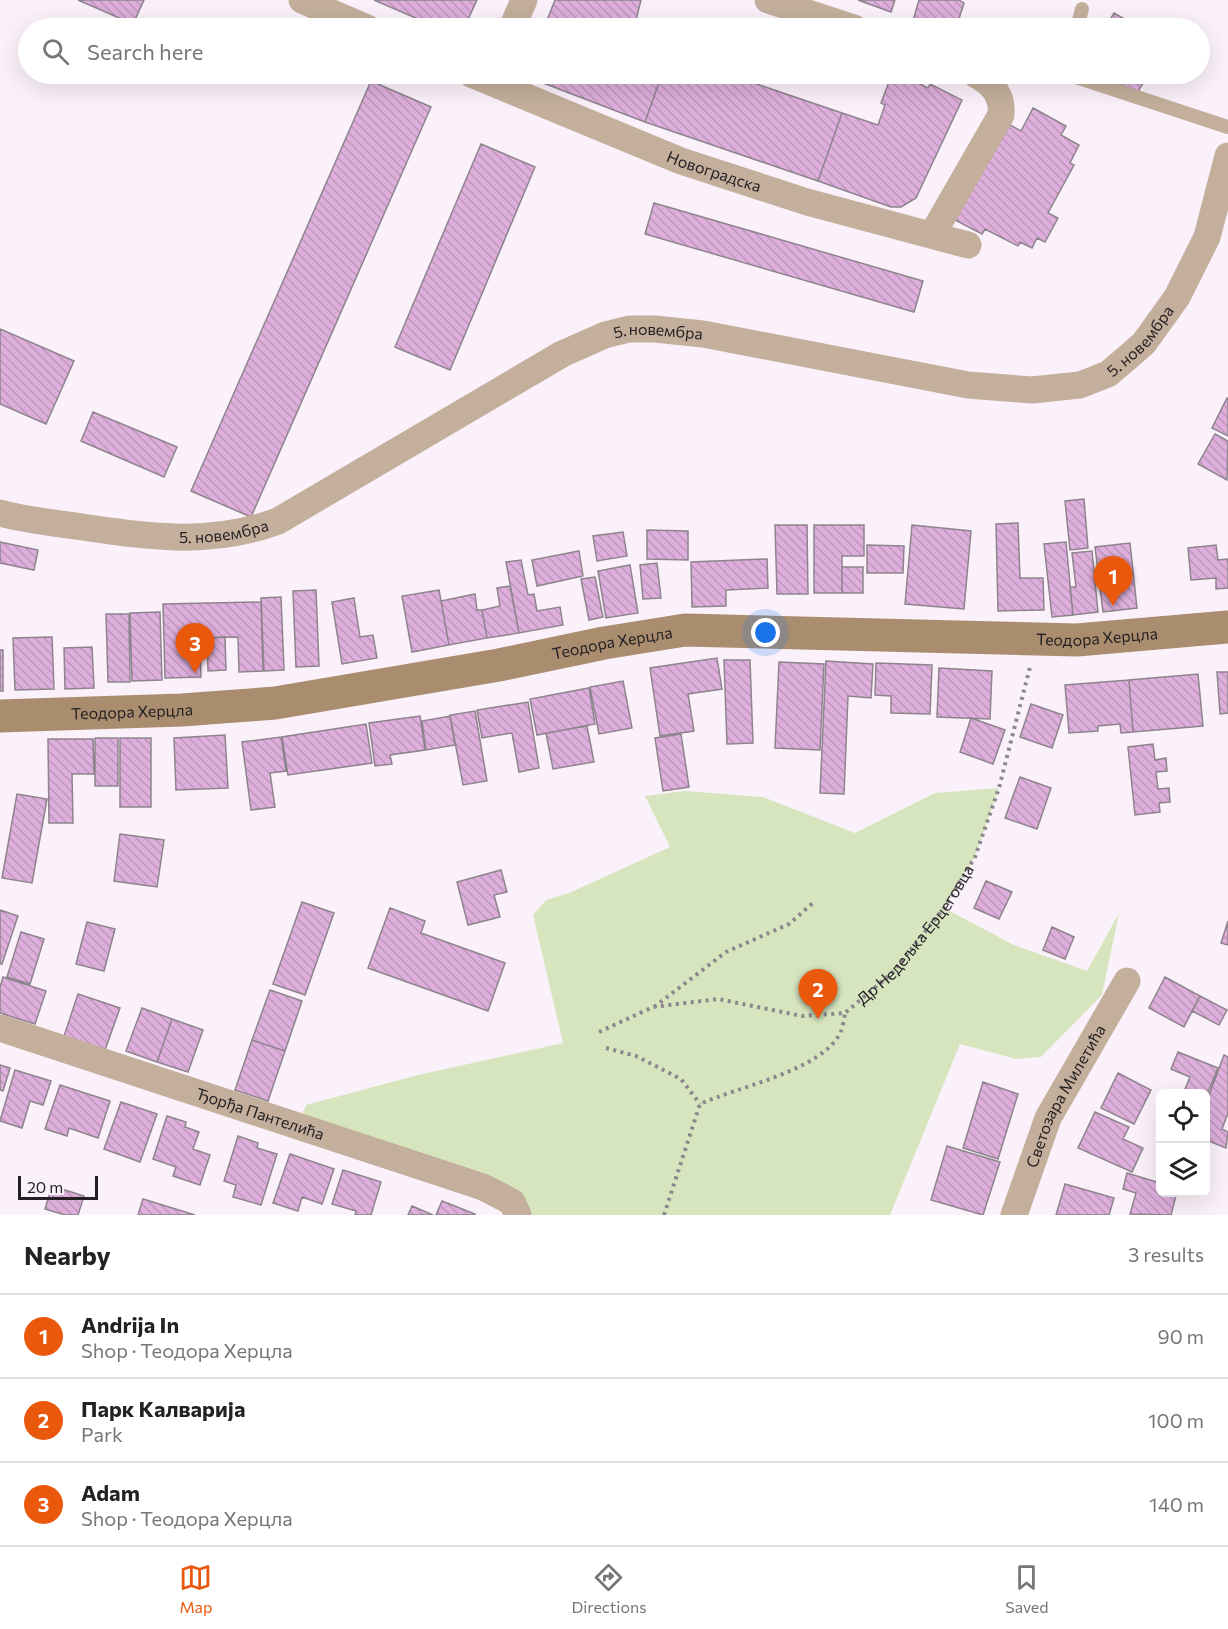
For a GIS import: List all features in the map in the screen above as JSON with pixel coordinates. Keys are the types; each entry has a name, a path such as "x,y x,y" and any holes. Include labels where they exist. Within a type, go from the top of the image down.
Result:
{"main road":[{"name":"Теодора Херцла","path":"0,716 182,710 274,703 500,665 604,643 685,630 1036,640 1110,638 1228,627"}],"street":[{"path":"302,0 344,18"},
{"path":"516,18 524,0"},
{"path":"768,0 823,18"},
{"name":"Новоградска","path":"503,84 681,160 807,202 968,245"},
{"path":"932,235 1001,115 1003,102 996,89 989,84"},
{"name":"5. новембра","path":"0,513 168,538 250,532 278,521 562,354 605,335 629,329 703,334 968,385 1032,390 1080,386 1108,374 1144,343 1177,297 1207,237 1228,156"},
{"name":"Светозара Милетића","path":"1014,1215 1048,1118 1127,981"},
{"name":"Ђорђа Пантелића","path":"0,1028 472,1184 501,1195 512,1202 518,1212"}],"lane":[{"path":"1080,18 1082,9"},
{"path":"1097,84 1228,127"}],"path":[{"name":"Др Недељка Ерцеговца","path":"599,1032 653,1007 718,999 802,1016 845,1013 892,973 944,908 975,857 999,788 1036,640"},
{"path":"653,1007 726,952 789,924 815,901"},
{"path":"664,1215 700,1104 723,1094 778,1077 825,1052 841,1032 845,1013"},
{"path":"606,1048 636,1056 681,1079 700,1104"}],"green space":[{"path":"999,788 975,857 944,908 1014,945 1087,971 1119,913 1102,995 1041,1057 1016,1059 960,1044 890,1215 518,1215 305,1130 303,1113 306,1105 418,1075 563,1043 533,915 546,900 569,893 670,847 645,796 685,791 763,797 855,833 935,793"}],"building":[{"path":"78,0 144,0 136,18 119,18"},
{"path":"374,0 477,0 469,18 416,18"},
{"path":"555,0 641,0 636,18 548,18"},
{"path":"858,0 895,0 891,12"},
{"path":"919,0 959,0 964,3 959,18 914,18"},
{"path":"1114,13 1123,18 1111,18"},
{"path":"370,84 378,84 431,107 251,517 191,491"},
{"path":"546,84 658,84 645,122"},
{"path":"658,84 756,84 842,113 818,181 645,122"},
{"path":"888,84 920,84 928,88 930,84 962,100 916,198 901,207 891,207 818,181 842,113 878,125 885,105 881,103"},
{"path":"1121,84 1143,84 1137,93"},
{"path":"1033,108 1066,126 1061,135 1079,145 1070,163 1074,165 1048,213 1058,218 1045,242 1037,238 1032,248 1020,242 1018,246 985,229 982,234 955,220 1007,123 1021,131"},
{"path":"481,144 535,167 450,370 395,347"},
{"path":"654,203 923,281 914,312 645,234"},
{"path":"0,329 74,361 46,424 0,404"},
{"path":"1228,399 1228,436 1212,428"},
{"path":"93,412 177,447 164,477 81,441"},
{"path":"1215,434 1228,441 1227,480 1198,464"},
{"path":"1084,499 1088,548 1070,550 1065,501"},
{"path":"1018,523 1020,578 1043,578 1044,610 998,611 996,524"},
{"path":"775,525 807,525 808,594 777,594"},
{"path":"814,525 864,525 864,556 842,556 842,593 814,593"},
{"path":"912,525 971,531 964,609 905,604"},
{"path":"647,530 688,531 688,560 647,559"},
{"path":"623,532 627,556 597,561 593,536"},
{"path":"0,542 38,550 34,570 0,563"},
{"path":"1066,542 1073,615 1052,617 1044,544"},
{"path":"1130,543 1137,608 1103,612 1095,547"},
{"path":"867,545 904,546 903,573 867,573"},
{"path":"1216,545 1218,560 1228,559 1228,588 1216,589 1216,578 1191,580 1188,548"},
{"path":"579,551 583,576 537,586 532,560"},
{"path":"1092,551 1098,612 1073,615 1070,587 1076,587 1072,553"},
{"path":"767,559 768,588 726,590 726,606 692,607 691,562"},
{"path":"521,560 528,595 534,594 537,611 560,607 563,625 519,633 506,562"},
{"path":"657,563 661,598 643,599 640,565"},
{"path":"630,565 638,613 606,618 598,571"},
{"path":"842,567 863,567 863,593 842,593"},
{"path":"595,577 603,617 589,620 581,579"},
{"path":"510,586 519,633 487,638 482,610 500,606 497,588"},
{"path":"316,590 319,666 296,667 293,591"},
{"path":"439,590 449,645 412,652 402,596"},
{"path":"475,594 477,610 482,610 487,638 449,645 441,601"},
{"path":"281,597 284,670 264,671 261,598"},
{"path":"354,598 360,637 373,635 377,658 342,664 332,602"},
{"path":"261,602 263,671 239,672 238,637 200,638 201,677 165,678 163,604"},
{"path":"160,612 162,680 132,681 130,613"},
{"path":"106,614 129,614 130,682 108,682"},
{"path":"52,637 54,689 15,690 13,638"},
{"path":"225,637 226,670 208,671 207,638"},
{"path":"92,647 94,688 65,689 64,648"},
{"path":"0,650 3,650 3,691 0,691"},
{"path":"717,658 722,689 688,694 694,731 660,736 650,668"},
{"path":"724,660 750,660 753,743 727,744"},
{"path":"826,661 873,664 871,698 848,696 844,794 820,793"},
{"path":"779,662 824,664 820,750 775,748"},
{"path":"876,663 932,665 930,714 891,713 891,696 875,695"},
{"path":"939,668 992,671 990,719 937,717"},
{"path":"1217,672 1228,672 1228,713 1220,714"},
{"path":"1198,674 1203,726 1133,732 1129,680"},
{"path":"1129,680 1133,732 1121,733 1120,724 1098,726 1098,731 1069,733 1065,685"},
{"path":"623,681 632,728 599,734 590,687"},
{"path":"589,688 595,724 537,735 530,699"},
{"path":"528,702 539,768 519,772 512,733 482,738 477,710"},
{"path":"1031,704 1063,715 1052,748 1020,737"},
{"path":"475,711 487,781 463,785 450,715"},
{"path":"420,716 425,750 390,755 392,764 375,766 369,723"},
{"path":"450,716 455,745 426,750 422,721"},
{"path":"971,718 1005,730 993,764 960,752"},
{"path":"366,724 372,763 288,775 282,737"},
{"path":"587,726 594,762 553,769 546,733"},
{"path":"681,734 689,787 663,791 655,738"},
{"path":"225,735 228,788 176,790 174,738"},
{"path":"281,737 286,771 270,773 275,807 251,810 242,742"},
{"path":"95,738 118,738 118,786 95,786"},
{"path":"120,738 151,738 151,807 120,807"},
{"path":"48,739 93,739 94,774 72,774 73,823 49,823"},
{"path":"1153,744 1155,760 1166,758 1167,771 1156,772 1158,789 1169,788 1170,802 1159,803 1160,812 1135,815 1128,747"},
{"path":"1020,777 1051,788 1037,829 1005,818"},
{"path":"17,794 47,799 32,883 2,878"},
{"path":"120,834 164,840 157,887 114,881"},
{"path":"501,870 507,892 494,895 500,917 468,925 457,882"},
{"path":"986,881 1012,892 999,919 974,908"},
{"path":"302,902 334,913 305,995 273,984"},
{"path":"390,908 425,921 421,933 505,963 488,1011 368,968"},
{"path":"0,910 18,916 2,964 0,964"},
{"path":"1228,921 1228,945 1221,943"},
{"path":"87,922 115,929 104,971 76,964"},
{"path":"1052,927 1074,937 1065,959 1043,950"},
{"path":"21,932 44,939 30,984 7,977"},
{"path":"3,977 46,991 35,1024 0,1013 0,987"},
{"path":"1165,977 1200,996 1184,1027 1149,1008"},
{"path":"270,990 302,1001 285,1051 252,1040"},
{"path":"78,994 120,1008 104,1053 63,1039"},
{"path":"1200,996 1227,1010 1219,1025 1192,1011"},
{"path":"142,1008 172,1019 157,1062 126,1051"},
{"path":"172,1019 203,1030 188,1072 157,1062"},
{"path":"252,1040 285,1051 268,1101 235,1090"},
{"path":"1178,1052 1218,1068 1209,1089 1185,1089 1190,1077 1171,1069"},
{"path":"1224,1055 1228,1057 1228,1113 1222,1129 1228,1132 1226,1148 1210,1142 1210,1092"},
{"path":"0,1065 10,1068 3,1091 0,1090"},
{"path":"15,1070 51,1081 43,1105 30,1101 22,1128 0,1121"},
{"path":"1118,1073 1151,1090 1134,1124 1101,1108"},
{"path":"983,1082 1018,1094 998,1159 963,1148"},
{"path":"60,1085 110,1101 98,1138 69,1128 67,1136 45,1129"},
{"path":"121,1102 157,1114 140,1162 104,1149"},
{"path":"1095,1112 1129,1127 1123,1139 1143,1148 1132,1172 1078,1148"},
{"path":"167,1116 186,1122 185,1127 199,1132 193,1149 210,1155 200,1185 173,1176 176,1167 153,1159"},
{"path":"238,1136 258,1143 257,1148 277,1154 261,1205 233,1197 236,1185 224,1181"},
{"path":"947,1146 1000,1162 983,1215 931,1200"},
{"path":"290,1154 334,1169 322,1204 302,1197 298,1211 273,1203"},
{"path":"343,1170 381,1182 371,1215 355,1215 356,1211 332,1204"},
{"path":"1127,1173 1156,1182 1156,1197 1176,1197 1171,1215 1130,1214 1136,1193 1123,1189"},
{"path":"1065,1184 1114,1198 1109,1215 1056,1215"},
{"path":"52,1186 84,1196 78,1215 65,1215 45,1209"},
{"path":"143,1199 195,1215 138,1215"},
{"path":"442,1201 475,1214 475,1215 436,1215"},
{"path":"412,1206 433,1215 408,1215"}],"place":[{"name":"Andrija In","path":"1113,606"},
{"name":"Adam","path":"195,673"},
{"name":"Парк Калварија","path":"818,1019"}]}
